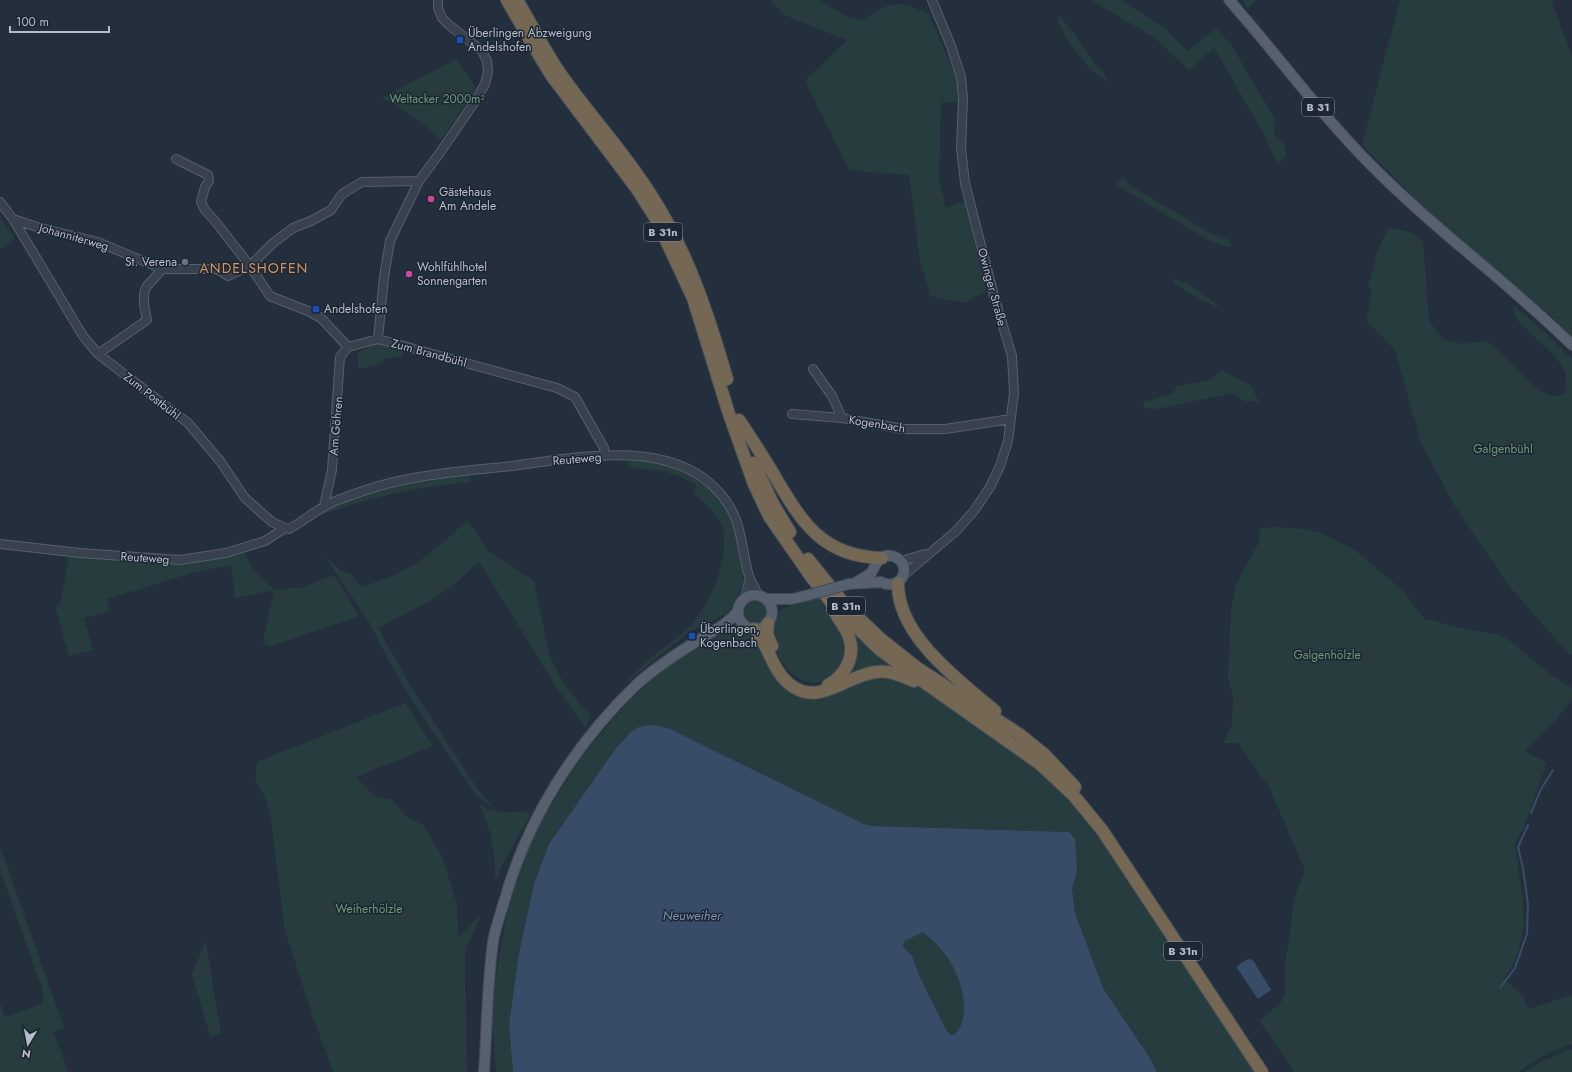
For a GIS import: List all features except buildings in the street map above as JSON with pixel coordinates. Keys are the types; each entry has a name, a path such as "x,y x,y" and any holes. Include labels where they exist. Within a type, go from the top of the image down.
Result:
{"highway":[{"name":"B 31n","path":"510,1 561,75 629,163 651,194 667,221 682,251 703,300 750,452 773,504 814,568 845,605 882,640 916,667 1019,734 1045,755 1074,786 1094,813 1102,830"},
{"name":"B 31n","path":"510,1 551,75 637,189 656,219 693,298 729,414 754,484 769,516 812,578 831,602 879,649 1040,764 1074,796 1102,830 1262,1072"},
{"path":"739,420 794,510 809,528 826,542 841,550 856,556 882,558"},
{"path":"901,579 898,594 904,613 914,632 926,648 959,680 1004,717 1019,734"},
{"path":"768,623 768,634 776,656 786,674 791,679 803,686 823,687 835,681 844,672 851,654 849,637 831,602"},
{"path":"749,627 761,637 780,676 799,690 813,693 822,692 865,674 877,671 901,675 928,685"}],"main road":[{"name":"B 31","path":"1229,0 1335,127 1372,166 1423,214 1530,305 1572,345"},
{"path":"772,610 792,599 852,584 881,582 889,585 901,579 904,568 901,561 894,556 882,558 878,560 875,568 869,574 852,584"},
{"path":"875,568 876,576 881,582"},
{"path":"484,1072 494,941 502,906 516,863 539,816 572,760 594,730 616,705 638,684 666,661 717,629 735,615 740,604 746,598 762,597 792,599"},
{"path":"717,629 740,624 749,627 764,627 772,617 772,610 762,597"},
{"path":"738,611 739,618 749,627"}],"street":[{"path":"419,180 439,154 476,100 485,84 488,72 487,61 482,51 442,18 438,8 438,0"},
{"name":"Owinger Straße","path":"901,579 956,532 966,521 990,487 1000,466 1008,441 1014,393 1012,356 994,296 965,183 961,148 963,99 961,77 951,46 932,0"},
{"path":"176,159 208,175 209,181 205,187 201,202 205,210 250,266 270,296 308,311 321,318 348,347 378,339"},
{"name":"Johanniterweg","path":"13,219 37,227 98,242 162,269 217,270 228,276 250,266 273,243 293,228 311,222 331,210 342,194 362,182 419,180"},
{"name":"Zum Brandbühl","path":"419,180 390,241 384,277 378,339 557,388 574,397 604,448 605,456"},
{"name":"Zum Postbühl","path":"0,202 13,219 83,336 98,354 188,423 220,461 245,498 265,516 285,528"},
{"path":"98,354 147,320 144,299 146,286 162,269"},
{"name":"Am Göhren","path":"324,506 332,470 340,357 348,347"},
{"path":"813,369 832,396 842,418"},
{"name":"Kogenbach","path":"792,414 842,418 909,429 945,429 1011,420"},
{"name":"Reuteweg","path":"324,506 336,500 411,479 565,458 605,456 645,458 663,461 688,469 707,481 722,496 736,518 741,534 750,578 762,597"},
{"path":"285,528 289,529 324,506"},
{"name":"Reuteweg","path":"0,544 80,553 180,560 226,553 259,543 265,541 285,528"},
{"name":"Owinger Straße","path":"901,561 930,553"},
{"name":"Reuteweg","path":"746,598 750,578"}],"green space":[{"path":"770,0 819,0 850,18 865,20 881,9 896,4 911,7 929,15 956,75 958,102 941,102 939,179 946,208 965,201 986,291 965,303 930,296 919,256 909,175 849,170 805,81 847,40 784,15"},
{"path":"1091,0 1121,0 1163,27 1188,51 1216,28 1232,46 1275,119 1274,134 1285,145 1287,156 1277,164 1264,134 1214,48 1189,70 1155,38"},
{"path":"1243,0 1257,0 1247,9"},
{"path":"1400,0 1551,0 1572,56 1572,338 1555,320 1432,215 1362,145"},
{"path":"1058,15 1073,32 1094,63 1103,72 1110,83 1094,72 1076,52 1061,27 1058,20"},
{"name":"Weltacker 2000m²","path":"456,59 476,88 441,140 413,117 382,98"},
{"path":"1123,178 1129,185 1212,234 1230,240 1231,246 1227,247 1210,241 1118,186 1116,184"},
{"path":"0,217 15,239 0,249"},
{"name":"Galgenbühl","path":"1389,227 1413,233 1423,241 1429,321 1443,339 1462,344 1486,341 1496,347 1527,380 1542,392 1554,397 1565,393 1566,373 1555,356 1518,321 1512,304 1545,332 1572,359 1572,654 1568,653 1510,587 1457,510 1421,443 1395,350 1366,320 1372,292 1368,286 1378,250"},
{"path":"1174,279 1189,284 1224,310 1198,298 1174,283"},
{"path":"376,343 381,346 384,343 404,348 402,357 383,358 383,363 359,369 357,353"},
{"path":"1222,370 1251,386 1259,402 1244,401 1233,393 1157,409 1144,408 1143,402 1172,394 1177,386 1209,380"},
{"path":"629,459 660,464 689,475 702,483 724,505 732,519 737,534 744,585 741,586 738,596 728,613 689,632 622,686 634,673 688,628 696,619 714,589 718,578 723,555 724,536 724,531 719,520 694,494 696,484 679,476 663,471 628,468"},
{"path":"470,475 470,482 412,490 375,498 319,516 320,512 338,504 375,492 431,480"},
{"path":"468,520 488,551 534,581 552,662 578,702 591,716 585,727 554,684 479,561 456,583 428,602 378,628 413,690 477,788 493,807 475,794 408,694 369,622 324,555 341,571 351,574 361,587 392,576 418,562 433,551"},
{"name":"Galgenhölzle","path":"1274,527 1304,529 1321,533 1355,550 1402,590 1426,621 1429,619 1450,626 1500,635 1509,640 1551,675 1572,688 1572,700 1554,722 1525,751 1547,763 1524,827 1515,843 1522,895 1524,925 1519,950 1504,979 1524,997 1528,1009 1572,995 1572,1044 1548,1053 1518,1072 1294,1072 1259,1020 1280,1004 1285,994 1285,966 1294,901 1298,886 1305,873 1270,789 1238,743 1223,743 1232,725 1233,698 1228,677 1231,611 1236,584 1258,544 1261,528"},
{"path":"245,553 253,570 274,590 235,598 231,565 195,572 107,599 110,611 84,618 93,650 69,656 55,607 60,605 69,555 178,563"},
{"path":"334,575 359,616 269,647 263,642 274,590 304,587"},
{"path":"754,595 761,596 770,604 772,609 770,620 759,629 776,669 807,692 865,674 928,685 1074,796 1262,1072 1157,1072 1150,1058 1103,988 1075,913 1072,889 1077,871 1069,832 873,826 864,824 670,729 661,726 632,731 616,748 549,844 534,884 519,953 509,1024 513,1072 496,1072 492,1020 496,975 509,902 521,862 538,827 578,761 629,700 636,696 639,689 679,657 733,629 732,626 743,624 739,615 740,606 745,600"},
{"path":"820,598 842,629 845,644 845,659 830,678 818,682 810,682 802,680 787,668 776,649 772,628 774,619 780,611 794,605"},
{"path":"851,631 894,668 843,677"},
{"name":"Weiherhölzle","path":"405,703 433,746 356,777 375,797 391,799 406,816 423,825 442,856 457,904 458,937 481,915 468,944 465,958 467,1072 333,1072 285,931 271,820 265,797 255,780 257,762"},
{"path":"479,804 487,809 502,813 526,811 530,815 501,867 497,879 495,879 492,840"},
{"path":"0,846 64,1028 54,1032 68,1072 0,1072 0,1003 5,1017 43,1003 42,988 0,870"},
{"path":"923,932 936,943 947,957 960,985 964,1007 963,1018 960,1027 954,1035 951,1035 946,1030 920,977 912,956 903,946 905,941"},
{"path":"206,941 221,1034 210,1036 192,974"},
{"path":"1572,1049 1572,1072 1524,1072 1547,1059"}],"water":[{"name":"Neuweiher","path":"652,725 670,729 864,824 873,826 1069,832 1075,839 1077,871 1072,889 1075,913 1103,988 1150,1058 1157,1072 513,1072 509,1024 519,953 534,884 549,844 616,748 632,731 639,727","holes":["923,932 933,940 947,957 960,985 963,996 963,1018 960,1027 954,1035 951,1035 946,1030 920,977 912,956 903,946 905,941"]},
{"path":"1248,959 1253,960 1271,990 1258,999 1237,968 1238,965"}],"waterway":[{"path":"1531,813 1541,789 1553,770"},
{"path":"1500,988 1515,968 1527,934 1528,904 1523,868 1518,847 1528,825"}],"place":[{"name":"Überlingen Abzweigung Andelshofen","path":"460,40"},
{"name":"Gästehaus Am Andele","path":"431,199"},
{"name":"St. Verena","path":"185,262"},
{"name":"Wohlfühlhotel Sonnengarten","path":"409,274"},
{"name":"Andelshofen","path":"316,309"},
{"name":"Überlingen, Kogenbach","path":"692,636"}],"district":[{"name":"ANDELSHOFEN","path":"254,268"}]}
